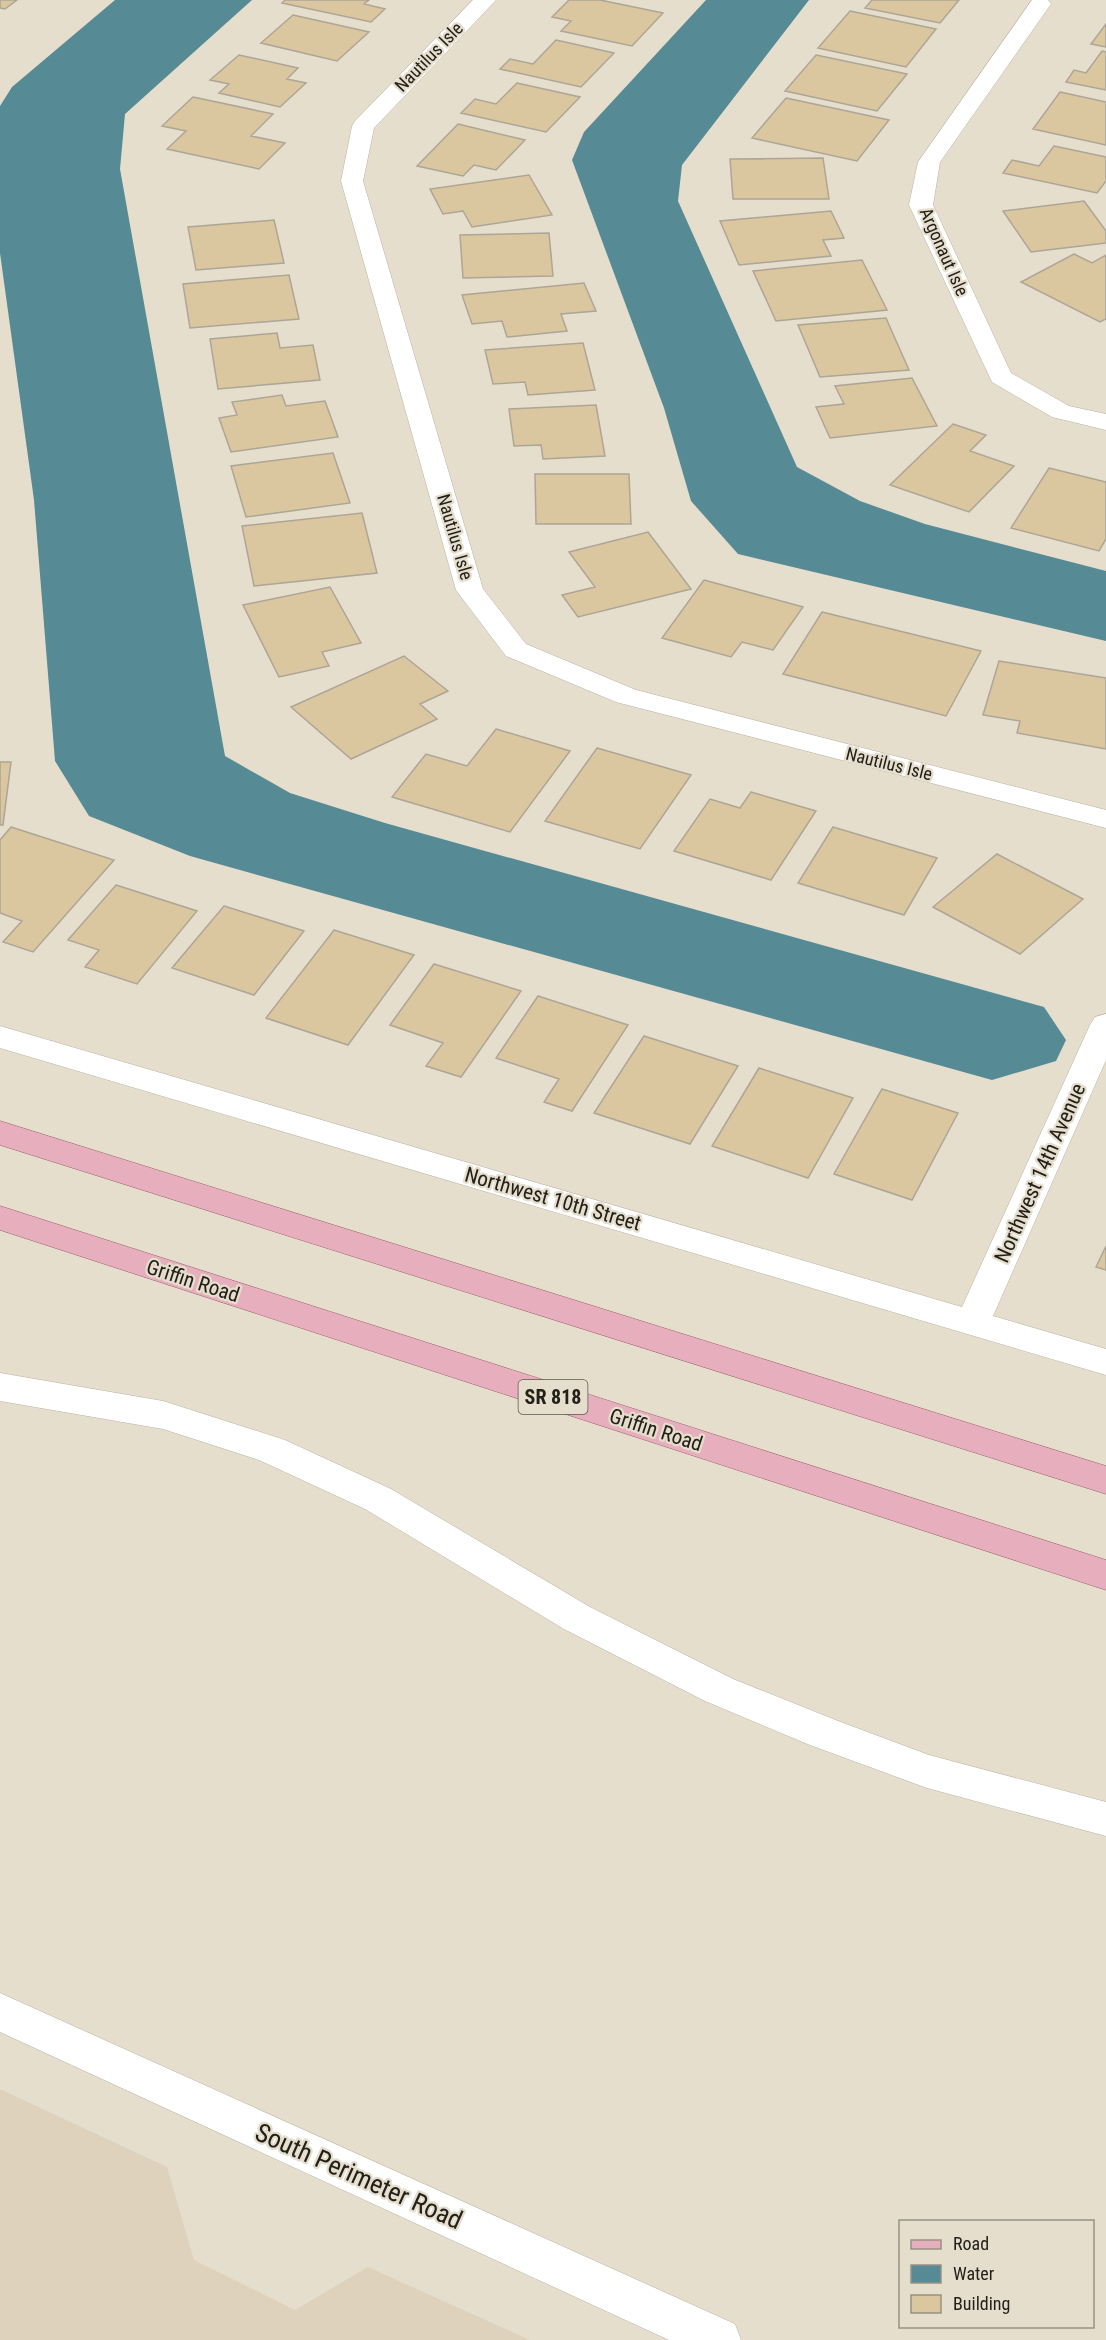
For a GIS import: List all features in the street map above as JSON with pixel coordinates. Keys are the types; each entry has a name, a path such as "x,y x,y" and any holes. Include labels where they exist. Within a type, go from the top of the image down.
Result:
{"main road":[{"path":"0,1133 1106,1480"},
{"name":"Griffin Road","path":"0,1218 1106,1575"}],"street":[{"name":"Nautilus Isle","path":"484,0 363,126 352,181 470,590 516,650 626,696 1106,819"},
{"name":"Argonaut Isle","path":"1040,4 929,162 921,205 1001,377 1061,412 1106,422"},
{"name":"Northwest 14th Avenue","path":"973,1321 1106,1025"},
{"name":"Northwest 10th Street","path":"0,1037 973,1321 1106,1362"},
{"path":"0,1387 163,1415 272,1450 378,1499 577,1618 719,1690 824,1733 927,1771 1106,1819"},
{"name":"South Perimeter Road","path":"0,2012 719,2340"}],"shaded area":[{"path":"0,2089 167,2167 194,2260 295,2310 368,2267 530,2340 0,2340"}],"water":[{"path":"115,0 252,0 125,114 120,169 225,756 290,793 385,823 1044,1007 1066,1040 1056,1061 992,1080 190,856 89,816 55,761 34,500 0,253 0,106 12,87"},
{"path":"706,0 809,0 682,165 678,201 797,467 860,501 925,524 1106,571 1106,641 738,554 691,501 664,408 572,160 584,132"}],"building":[{"path":"0,0 17,0 5,9 0,8"},
{"path":"285,0 369,0 364,4 385,9 371,22 282,3"},
{"path":"569,0 600,0 663,13 632,46 561,31 571,21 552,17"},
{"path":"872,0 959,0 940,23 865,8"},
{"path":"850,11 936,29 906,67 818,48"},
{"path":"293,15 369,32 337,61 261,43"},
{"path":"1106,24 1106,47 1091,44"},
{"path":"556,40 614,53 581,87 500,69 510,59 533,64"},
{"path":"1102,51 1106,52 1106,90 1066,82 1074,70 1086,73"},
{"path":"239,55 298,68 287,79 306,83 280,107 219,93 229,84 210,80"},
{"path":"816,55 907,74 877,111 785,91"},
{"path":"517,83 580,97 546,132 461,113 475,99 496,104"},
{"path":"1060,92 1106,102 1106,145 1033,129"},
{"path":"193,97 273,114 251,136 285,143 259,169 167,149 186,131 162,126"},
{"path":"786,98 889,120 857,161 752,138"},
{"path":"458,124 525,140 496,170 474,165 463,176 417,166"},
{"path":"1054,146 1106,157 1106,181 1097,193 1003,173 1012,160 1039,166"},
{"path":"823,158 829,199 733,199 730,159"},
{"path":"529,175 552,215 472,227 463,211 443,214 430,189"},
{"path":"1084,201 1106,231 1106,243 1031,252 1003,211"},
{"path":"831,211 844,238 823,240 831,256 739,265 720,221"},
{"path":"274,220 284,263 196,270 188,227"},
{"path":"549,233 553,276 463,278 460,235"},
{"path":"1074,254 1092,263 1106,255 1106,319 1100,322 1021,282"},
{"path":"862,260 887,310 776,321 753,271"},
{"path":"289,275 299,319 190,328 183,284"},
{"path":"584,283 596,311 561,314 567,331 507,337 502,321 472,324 462,295"},
{"path":"886,318 909,370 820,377 798,325"},
{"path":"277,333 280,348 313,345 320,380 218,389 210,339"},
{"path":"583,343 595,390 528,395 525,382 493,384 485,350"},
{"path":"912,378 937,426 830,438 816,407 844,404 835,386"},
{"path":"282,395 286,406 325,401 338,437 231,452 219,418 237,415 232,402"},
{"path":"596,405 605,456 543,459 541,445 514,446 509,409"},
{"path":"953,424 986,435 970,451 1014,466 969,512 890,485"},
{"path":"333,453 350,503 246,517 231,466"},
{"path":"1049,468 1106,482 1106,539 1099,551 1011,528"},
{"path":"535,474 629,474 631,524 536,524"},
{"path":"362,513 377,573 254,586 242,526"},
{"path":"648,532 691,589 578,617 562,595 595,587 569,552"},
{"path":"704,580 803,607 773,650 742,642 731,657 662,638"},
{"path":"330,587 361,643 322,652 329,666 279,677 243,605"},
{"path":"822,612 981,651 946,716 783,674"},
{"path":"404,656 448,691 420,704 437,719 351,759 291,707"},
{"path":"999,661 1106,678 1106,749 1017,733 1020,721 983,715"},
{"path":"496,729 570,751 510,832 392,797 426,754 467,766"},
{"path":"597,748 691,775 640,849 545,821"},
{"path":"0,762 11,762 3,825 0,825"},
{"path":"751,792 816,811 771,880 674,851 710,799 740,808"},
{"path":"11,827 114,860 33,952 3,942 22,921 0,913 0,840"},
{"path":"833,827 937,858 904,915 798,883"},
{"path":"997,854 1083,899 1020,954 933,907"},
{"path":"116,885 197,911 137,984 85,967 99,950 68,940"},
{"path":"224,906 304,931 254,995 172,968"},
{"path":"334,930 414,955 348,1045 266,1018"},
{"path":"434,964 521,991 461,1077 426,1066 443,1043 390,1025"},
{"path":"538,996 628,1025 572,1111 544,1102 559,1079 496,1058"},
{"path":"644,1036 738,1066 690,1144 594,1113"},
{"path":"759,1068 853,1098 808,1178 712,1146"},
{"path":"882,1089 958,1113 912,1200 834,1174"},
{"path":"1106,1246 1106,1270 1096,1267"}]}
